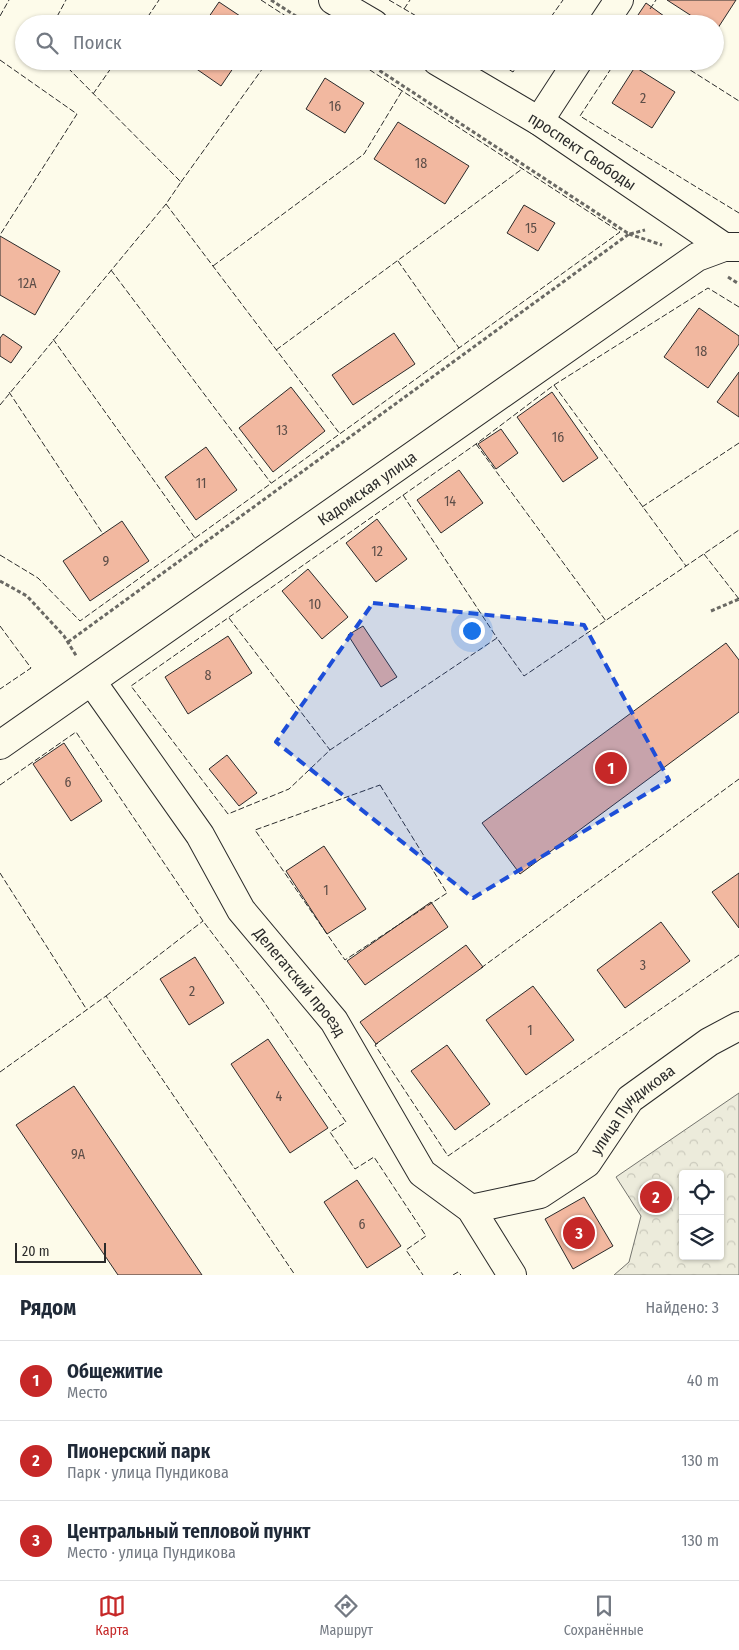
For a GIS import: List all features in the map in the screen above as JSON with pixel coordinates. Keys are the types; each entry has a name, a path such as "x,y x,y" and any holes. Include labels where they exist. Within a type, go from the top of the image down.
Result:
{"street":[{"path":"333,0 359,15"},
{"path":"610,15 619,0"},
{"name":"проспект Свободы","path":"452,70 539,121 731,247"},
{"path":"539,121 572,70"},
{"name":"Кадомская улица","path":"0,745 697,257 731,247"},
{"name":"Делегатский проезд","path":"92,682 200,835 241,910 334,1021 422,1173 471,1209 512,1275"},
{"name":"улица Пундикова","path":"471,1209 540,1194 587,1163 630,1099 709,1042 739,1026"}],"path":[{"path":"272,0 294,15"},
{"path":"68,642 629,234 379,70"},
{"path":"0,581 27,596 68,642 92,682"},
{"path":"710,611 739,599"}],"highlighted area":[{"path":"373,603 584,625 669,780 473,898 276,742"}],"green space":[{"path":"739,1093 739,1275 614,1275 629,1262 641,1216 616,1177"}],"building":[{"path":"667,0 736,0 724,19 724,15 690,15"},
{"path":"219,2 238,15 210,15"},
{"path":"646,3 663,15 638,15"},
{"path":"198,70 232,70 221,86"},
{"path":"633,70 640,70 675,92 652,128 612,103"},
{"path":"325,78 364,103 345,133 306,109"},
{"path":"398,122 469,166 445,204 374,159"},
{"path":"524,205 555,223 538,251 507,233"},
{"path":"0,236 60,271 35,315 0,295"},
{"path":"699,308 739,336 739,344 708,388 664,357"},
{"path":"394,333 415,364 353,405 332,375"},
{"path":"3,334 22,347 11,363 0,356 0,338"},
{"path":"739,372 739,417 717,402"},
{"path":"291,387 325,431 273,472 239,428"},
{"path":"552,392 598,458 563,482 517,417"},
{"path":"501,429 518,453 496,469 478,444"},
{"path":"206,447 237,490 196,520 165,477"},
{"path":"459,470 483,503 441,533 417,500"},
{"path":"377,519 407,559 376,582 346,543"},
{"path":"122,521 149,561 90,601 63,561"},
{"path":"308,569 348,617 322,639 282,591"},
{"path":"363,626 397,677 381,687 348,635"},
{"path":"228,636 252,673 188,714 165,677"},
{"path":"726,643 739,660 739,712 520,874 482,823"},
{"path":"64,743 102,801 71,821 33,764"},
{"path":"227,755 257,793 239,806 209,769"},
{"path":"324,846 366,909 327,934 286,871"},
{"path":"739,873 739,928 712,892"},
{"path":"431,902 448,927 365,985 347,961"},
{"path":"661,922 690,961 625,1008 597,970"},
{"path":"466,945 483,967 376,1044 360,1022"},
{"path":"195,957 224,1003 189,1025 160,979"},
{"path":"533,986 574,1040 526,1075 486,1020"},
{"path":"268,1039 328,1128 290,1153 231,1064"},
{"path":"447,1045 490,1104 455,1130 411,1071"},
{"path":"74,1086 202,1275 118,1275 16,1125"},
{"path":"357,1180 401,1246 367,1268 324,1202"},
{"path":"584,1197 613,1246 573,1269 545,1219"}],"fence":[{"path":"0,16 9,0"},
{"path":"58,15 66,0"},
{"path":"149,15 159,0"},
{"path":"261,0 284,15"},
{"path":"389,0 415,15"},
{"path":"404,9 410,0"},
{"path":"552,15 563,0"},
{"path":"650,9 656,0"},
{"path":"0,60 77,114 0,235"},
{"path":"0,405 166,204 181,182 70,70"},
{"path":"93,94 110,70"},
{"path":"181,182 262,70"},
{"path":"0,555 38,578 80,621 620,232 370,70"},
{"path":"510,70 513,72 514,70"},
{"path":"610,70 580,116 739,213"},
{"path":"690,70 739,101"},
{"path":"213,266 364,154 402,91"},
{"path":"276,350 522,169"},
{"path":"166,204 340,434"},
{"path":"398,261 459,348"},
{"path":"111,270 271,483"},
{"path":"739,307 708,288 554,385 476,444 131,686 228,814 289,789 330,750 497,638 524,676 739,530"},
{"path":"53,339 195,538"},
{"path":"554,385 686,566"},
{"path":"9,392 103,534"},
{"path":"642,507 739,443"},
{"path":"476,444 606,621"},
{"path":"403,495 497,638"},
{"path":"704,554 739,599"},
{"path":"229,618 330,750"},
{"path":"0,626 31,668 0,689"},
{"path":"0,785 76,732 203,921 262,999 346,1122 330,1132 355,1169 374,1157 426,1236 406,1250 423,1275"},
{"path":"481,968 739,779"},
{"path":"380,785 447,893 345,960 255,830 380,785"},
{"path":"0,873 87,1010"},
{"path":"106,996 203,921"},
{"path":"378,1043 375,1045 448,1156 739,955"},
{"path":"0,1072 106,996 295,1275"},
{"path":"453,1275 458,1272 461,1275"}],"place":[{"name":"Общежитие","path":"611,768"},
{"name":"Пионерский парк","path":"656,1197"},
{"name":"Центральный тепловой пункт","path":"579,1233"}]}
